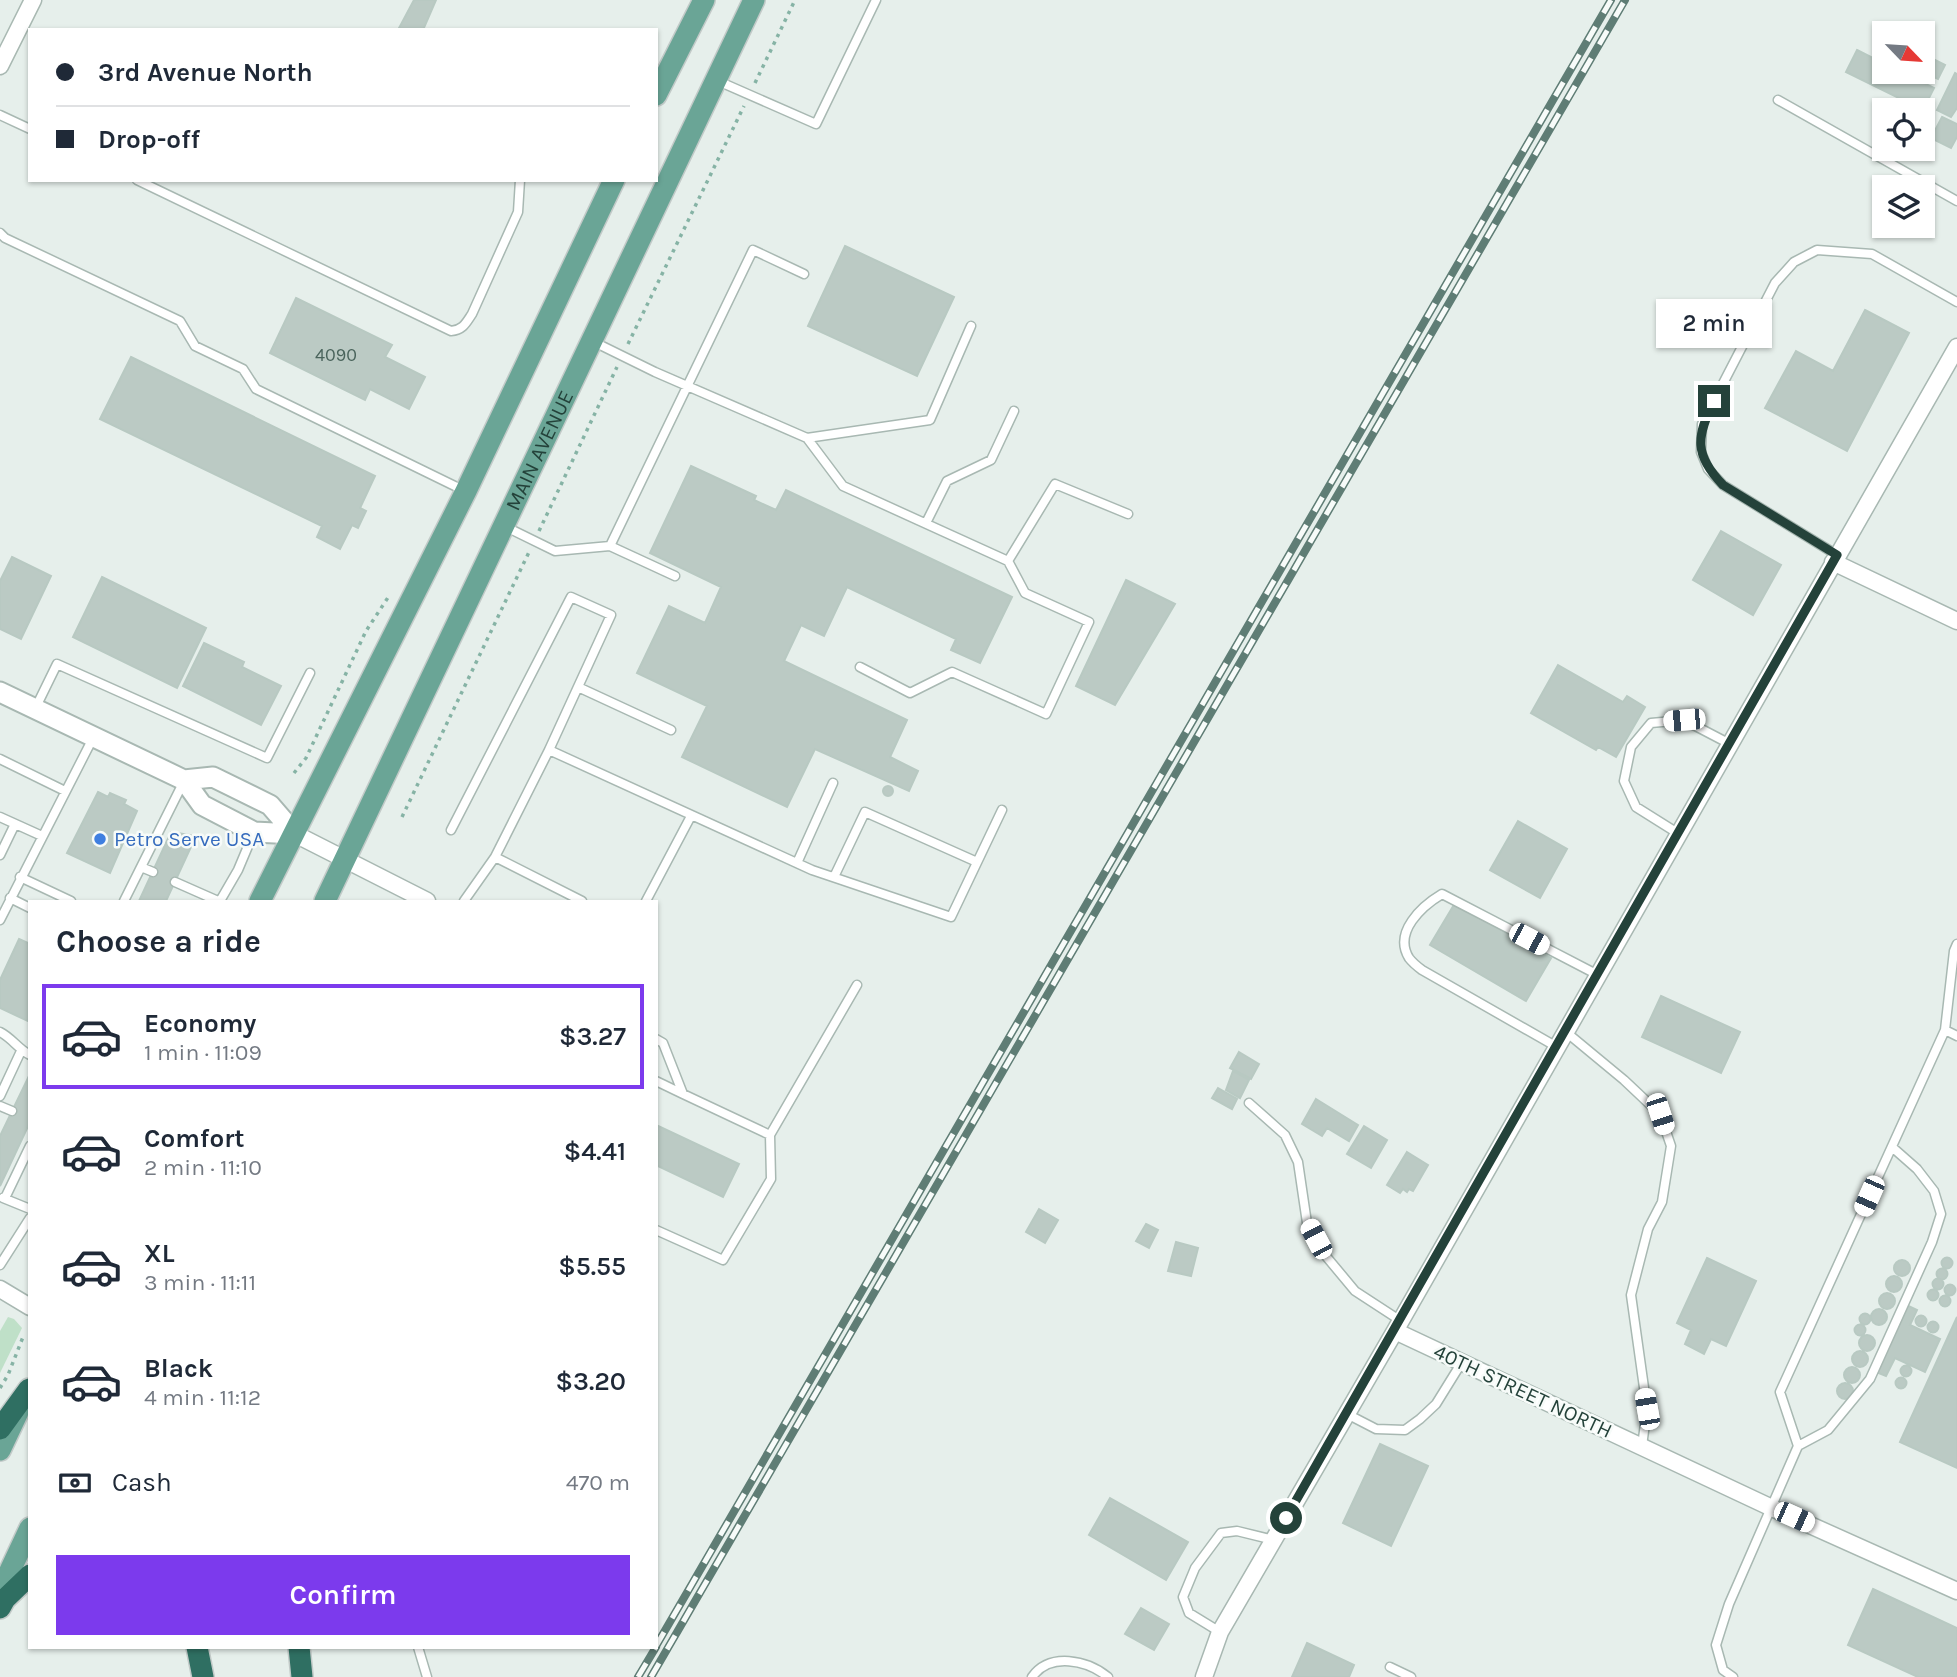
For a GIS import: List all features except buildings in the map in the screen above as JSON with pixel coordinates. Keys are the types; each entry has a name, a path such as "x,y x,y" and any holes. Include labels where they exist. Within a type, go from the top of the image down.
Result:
{"highway":[{"path":"0,1429 28,1389"},
{"path":"0,1608 5,1599 28,1577"},
{"path":"197,1649 203,1677"},
{"path":"299,1649 302,1677"}],"main road":[{"path":"658,91 704,0"},
{"name":"MAIN AVENUE","path":"325,900 754,0"},
{"path":"261,900 466,491 613,182"},
{"path":"0,1450 28,1390"},
{"path":"0,1592 28,1532"}],"street":[{"path":"0,66 33,0"},
{"path":"1204,1677 1220,1632 1398,1326 1957,347"},
{"path":"1835,559 1957,621"},
{"path":"0,692 184,780 202,806 254,832 295,834"},
{"path":"184,780 213,777 270,804 295,834 425,900"},
{"path":"0,1289 28,1306"},
{"name":"40TH STREET NORTH","path":"1398,1326 1462,1362 1772,1508 1957,1591"}],"lane":[{"path":"716,79 816,124 876,0"},
{"path":"1778,100 1957,201"},
{"path":"0,115 28,128"},
{"path":"141,182 451,331 464,327 472,314 518,212 520,182"},
{"path":"0,233 5,238 180,321 195,346 243,369 256,389 466,491"},
{"path":"610,545 753,250 804,274"},
{"path":"1835,559 1723,485 1708,469 1701,452 1702,424 1775,283 1794,262 1816,250 1872,254 1957,302"},
{"path":"807,438 930,420 971,326"},
{"path":"591,341 807,438 843,486 1008,561 1025,593 1089,622 1046,714 952,672 910,692 860,667"},
{"path":"926,523 947,481 991,460 1014,411"},
{"path":"1008,561 1055,484 1128,514"},
{"path":"503,526 555,551 610,545 676,576"},
{"path":"451,830 571,597 611,615 549,750 495,857 465,900"},
{"path":"34,709 57,664 267,758 310,674"},
{"path":"579,687 671,730"},
{"path":"1679,834 1636,807 1624,781 1631,747 1651,723 1684,720 1730,744"},
{"path":"0,920 93,738"},
{"path":"549,750 797,863 951,917 1002,810"},
{"path":"0,760 65,791"},
{"path":"124,900 184,780"},
{"path":"797,863 833,783"},
{"path":"834,877 865,812 977,862"},
{"path":"647,900 691,816"},
{"path":"0,817 42,836"},
{"path":"0,855 15,824"},
{"path":"220,900 238,870 254,832"},
{"path":"495,857 580,900"},
{"path":"141,867 153,872"},
{"path":"20,877 69,900"},
{"path":"175,882 217,900"},
{"path":"1557,1047 1422,970 1409,959 1404,943 1409,926 1423,905 1442,894 1598,975"},
{"path":"10,898 28,907"},
{"path":"1798,1446 1780,1392 1945,1030 1957,944"},
{"path":"658,1231 723,1260 771,1179 770,1135 857,985"},
{"path":"1945,1030 1957,1036"},
{"path":"0,1032 28,1054"},
{"path":"1566,1032 1660,1114 1671,1146 1661,1202 1648,1229 1631,1295 1647,1409 1642,1447"},
{"path":"658,1040 663,1043 683,1094"},
{"path":"0,1096 21,1051"},
{"path":"658,1082 770,1135"},
{"path":"1249,1103 1285,1135 1298,1162 1307,1223 1325,1255 1355,1291 1398,1326"},
{"path":"0,1106 12,1111"},
{"path":"1733,1677 1723,1670 1716,1645 1729,1604 1798,1446 1828,1430 1870,1379 1932,1242 1941,1214 1934,1191 1926,1180 1892,1147"},
{"path":"28,1150 3,1198 28,1208"},
{"path":"0,1265 28,1222"},
{"path":"1347,1414 1376,1429 1405,1430 1436,1404 1462,1362"},
{"path":"1220,1632 1189,1613 1183,1597 1195,1568 1221,1534 1237,1531 1274,1539"},
{"path":"419,1649 427,1677"},
{"path":"1032,1677 1053,1661 1072,1660 1108,1677"},
{"path":"1390,1667 1411,1677"}],"path":[{"path":"402,817 795,0"},
{"path":"0,1388 23,1337"}],"green space":[{"path":"8,1317 14,1319 22,1328 0,1373 0,1331"}],"railway":[{"path":"658,1643 1611,0"},
{"path":"651,1677 1625,0"},
{"path":"638,1677 655,1649"}],"place":[{"name":"Petro Serve USA","path":"100,839"}],"route":[{"path":"1286,1518 1837,555 1723,485 1708,469 1701,452 1702,424 1714,401"}]}
